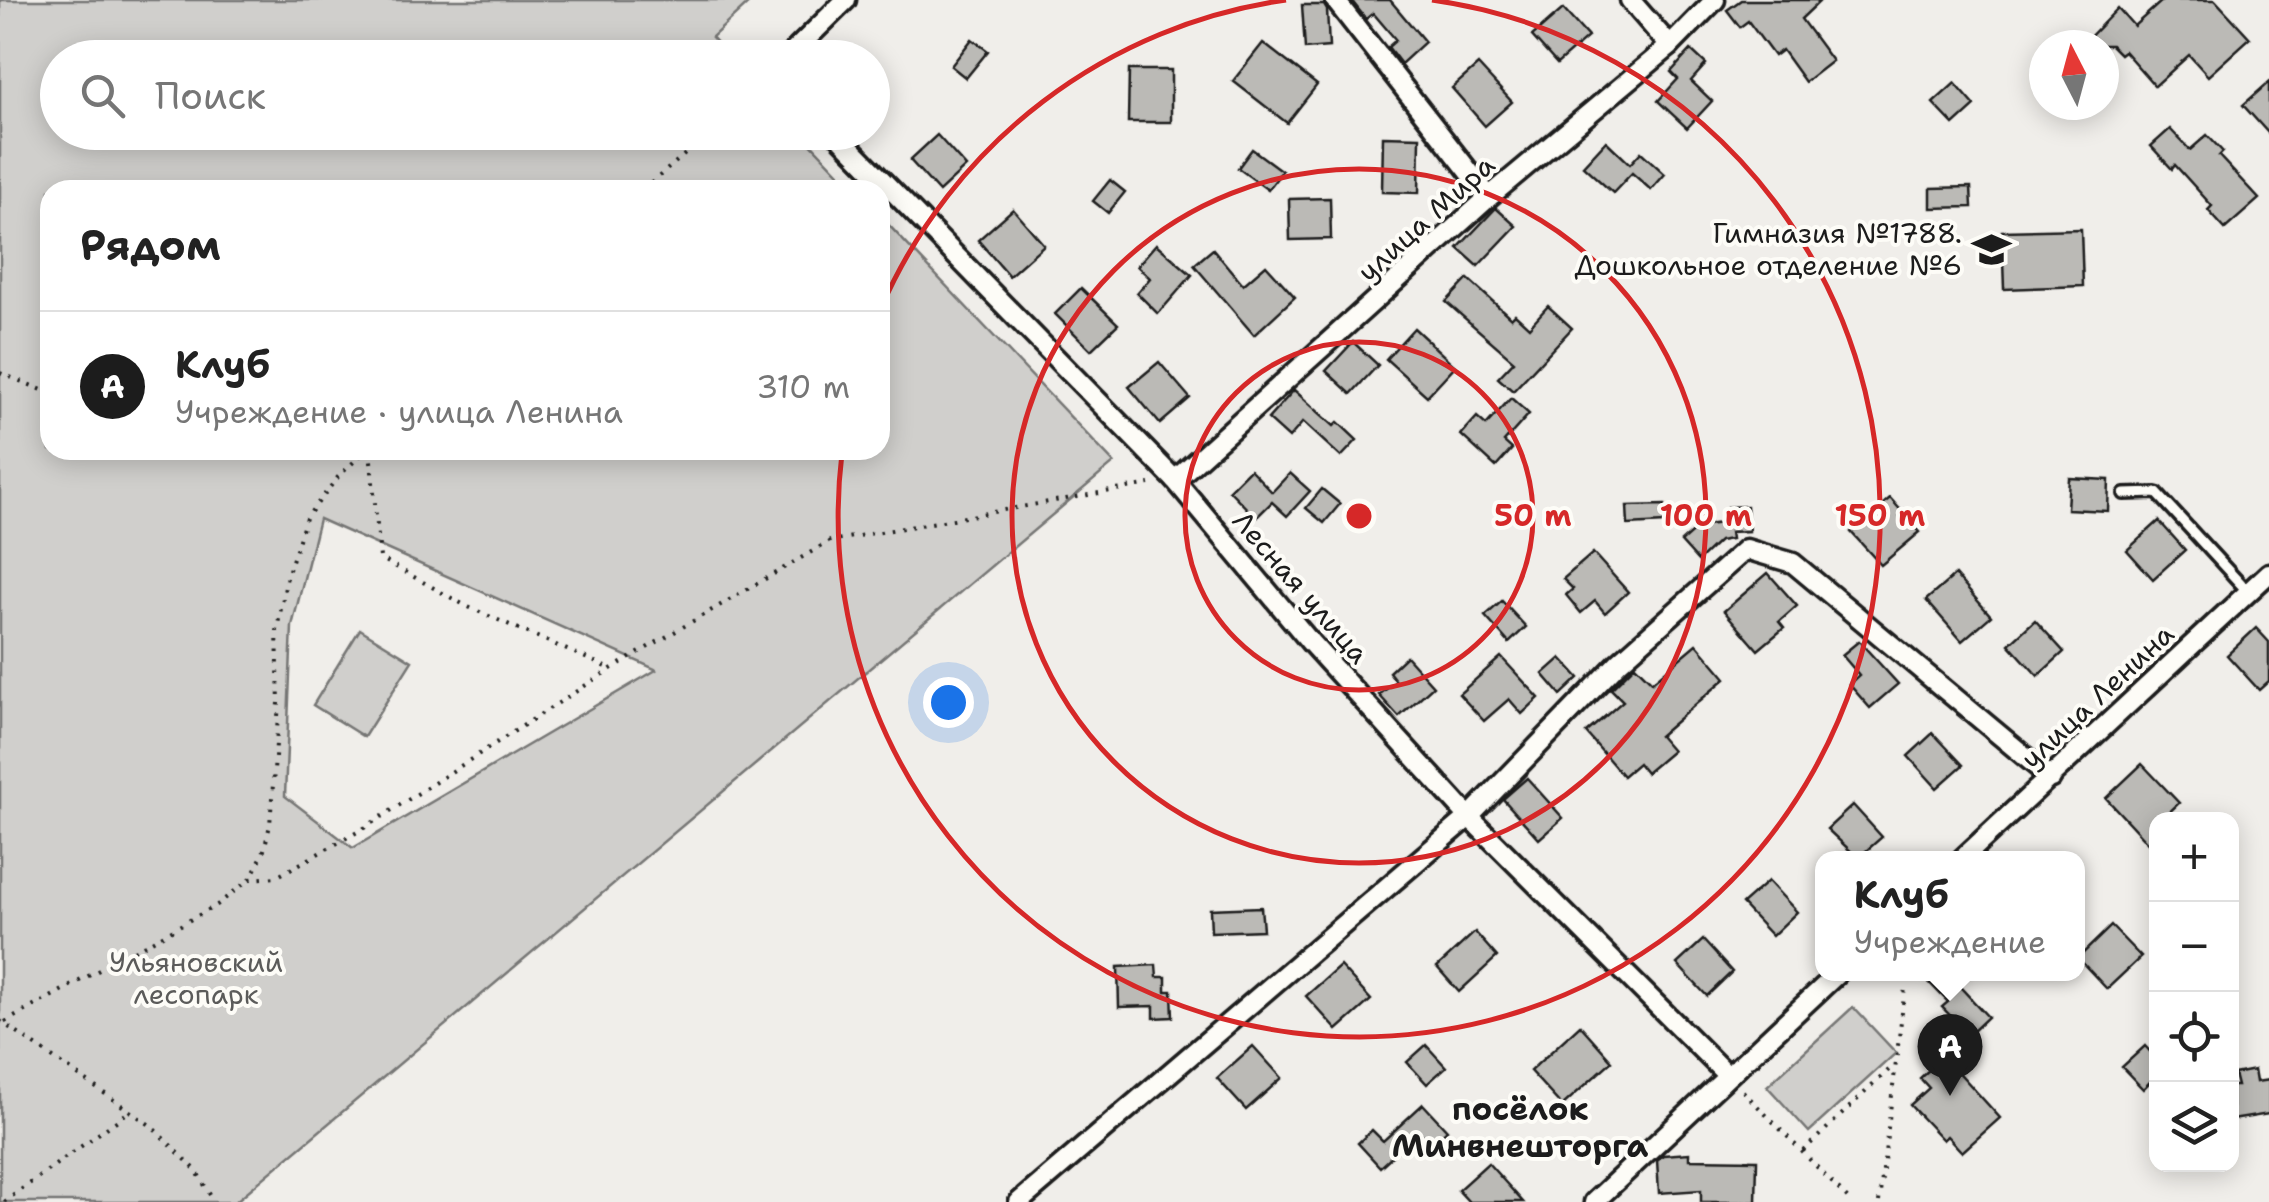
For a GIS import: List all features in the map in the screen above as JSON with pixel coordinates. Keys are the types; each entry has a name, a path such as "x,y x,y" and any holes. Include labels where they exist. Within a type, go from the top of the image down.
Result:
{"street":[{"path":"805,40 846,0"},
{"path":"1335,0 1489,197"},
{"path":"1630,0 1670,46"},
{"name":"улица Мира","path":"1174,480 1489,197 1670,46 1715,0"},
{"name":"Лесная улица","path":"853,150 882,180"},
{"name":"Лесная улица","path":"890,188 1174,480 1311,643 1468,816 1727,1075"},
{"path":"1019,1202 1468,816 1620,662 1746,548 1792,564 2051,778"},
{"name":"улица Ленина","path":"1971,851 2269,573"},
{"path":"1594,1202 1829,981"}],"lane":[{"path":"2124,494 2157,493 2248,592"}],"path":[{"path":"655,180 690,150"},
{"path":"0,374 40,388"},
{"path":"214,1202 196,1170 150,1125 2,1022 216,906 250,879 264,854 270,825 279,703 277,630 286,576 306,518 357,460"},
{"path":"369,460 380,558 466,606 612,669"},
{"path":"250,879 276,878 361,830 612,669 830,542 1174,480"},
{"path":"1878,1202 1905,988"},
{"path":"1803,1150 1896,1064"},
{"path":"1727,1075 1851,1202"},
{"path":"4,1202 130,1111"}],"green space":[{"name":"Ульяновский лесопарк","path":"0,0 752,0 712,37 715,40 40,40 40,150 817,150 846,180 40,180 40,460 890,460 890,227 1114,463 235,1202 0,1202","holes":["319,519 656,670 353,848 285,796 292,626"]},
{"path":"360,629 412,661 364,737 313,705"},
{"path":"1853,1007 1896,1053 1809,1132 1767,1086"}],"building":[{"path":"1351,0 1390,0 1425,42 1401,64 1388,47 1396,40 1373,13 1366,19"},
{"path":"1741,0 1821,0 1801,19 1832,61 1805,82 1782,50 1774,56 1748,21 1740,27 1727,10"},
{"path":"2163,0 2215,0 2250,38 2208,76 2189,55 2155,86 2124,51 2119,53 2119,30 2097,30 2118,8 2134,26"},
{"path":"1302,5 1324,5 1329,47 1305,49"},
{"path":"1563,9 1588,37 1557,64 1532,36"},
{"path":"972,39 988,51 966,78 951,66"},
{"path":"1263,43 1317,85 1287,123 1233,81"},
{"path":"1691,50 1706,64 1691,81 1712,101 1687,128 1658,101 1678,79 1671,72"},
{"path":"1478,65 1512,102 1485,126 1452,88"},
{"path":"1129,70 1171,70 1171,122 1128,122"},
{"path":"2269,82 2269,134 2243,105"},
{"path":"1955,83 1975,106 1954,125 1933,103"},
{"path":"2170,129 2190,150 2207,135 2223,152 2219,156 2259,199 2225,229 2208,210 2212,206 2175,165 2172,169 2151,146"},
{"path":"937,135 966,167 939,192 910,160"},
{"path":"1383,136 1420,137 1419,193 1382,192"},
{"path":"1606,141 1630,164 1641,152 1665,174 1651,190 1632,173 1613,193 1583,166"},
{"path":"1252,149 1282,171 1268,190 1238,168"},
{"path":"1110,180 1125,192 1108,213 1093,201"},
{"path":"1971,187 1972,207 1931,208 1931,188"},
{"path":"1330,198 1331,239 1290,240 1289,199"},
{"path":"1496,208 1516,226 1478,266 1458,248"},
{"path":"1013,209 1044,245 1009,276 978,240"},
{"path":"2081,229 2083,286 2004,289 2002,231"},
{"path":"1156,244 1192,275 1158,314 1137,293 1150,278 1137,266"},
{"path":"1213,249 1243,285 1266,265 1295,297 1254,335 1194,265"},
{"path":"1468,279 1511,318 1515,314 1529,327 1548,306 1572,328 1513,391 1498,378 1514,361 1446,302"},
{"path":"1081,288 1118,324 1091,350 1055,314"},
{"path":"1414,328 1455,366 1427,396 1386,359"},
{"path":"1353,342 1378,365 1351,394 1326,371"},
{"path":"1159,362 1190,398 1160,424 1129,387"},
{"path":"1294,390 1334,426 1338,422 1357,440 1341,457 1303,422 1289,438 1268,419"},
{"path":"1511,398 1529,414 1504,442 1512,449 1496,467 1461,435 1477,417 1486,425"},
{"path":"1250,469 1272,492 1290,473 1310,491 1287,516 1272,502 1256,518 1229,490"},
{"path":"2069,478 2109,480 2108,511 2067,509"},
{"path":"1322,489 1340,504 1324,523 1306,508"},
{"path":"1890,498 1920,532 1881,565 1851,532"},
{"path":"1665,505 1665,523 1628,525 1627,506"},
{"path":"1747,506 1749,531 1730,532 1731,539 1719,541 1698,561 1681,542 1699,526 1729,522 1728,507"},
{"path":"2159,521 2185,550 2153,579 2127,550"},
{"path":"1593,553 1628,592 1605,613 1595,601 1581,613 1566,595 1573,589 1563,579"},
{"path":"1768,573 1797,606 1779,622 1784,628 1758,650 1724,611"},
{"path":"1955,575 1991,616 1962,641 1926,600"},
{"path":"1502,601 1526,627 1509,643 1485,616"},
{"path":"2035,620 2064,652 2038,676 2009,644"},
{"path":"2256,628 2269,642 2269,681 2259,690 2227,655"},
{"path":"1859,641 1898,684 1870,708 1849,684 1859,675 1842,655"},
{"path":"1697,644 1726,678 1659,736 1672,751 1646,773 1638,763 1623,776 1586,733 1623,701 1611,689 1635,665 1652,682"},
{"path":"1406,656 1433,686 1399,717 1379,695 1396,681 1389,672"},
{"path":"1501,657 1539,698 1522,714 1509,699 1484,721 1459,694"},
{"path":"1561,658 1579,678 1561,695 1543,674"},
{"path":"1933,733 1963,765 1937,788 1908,756"},
{"path":"2142,764 2179,803 2169,812 2149,812 2149,844 2106,798"},
{"path":"1527,778 1563,818 1539,839 1503,799"},
{"path":"1853,805 1882,837 1866,851 1851,851 1827,829"},
{"path":"1768,881 1797,912 1772,936 1742,904"},
{"path":"1261,907 1263,930 1211,932 1210,909"},
{"path":"2111,926 2141,957 2107,989 2085,965 2085,951"},
{"path":"1475,932 1497,957 1459,992 1437,967"},
{"path":"1703,940 1732,972 1707,996 1677,964"},
{"path":"1156,965 1157,977 1166,977 1166,991 1172,991 1173,1017 1154,1018 1154,1006 1119,1007 1118,967"},
{"path":"1340,966 1371,1000 1337,1030 1306,996"},
{"path":"1928,981 1955,981 1988,1017 1969,1035 1942,1007 1948,1002"},
{"path":"1580,1025 1612,1061 1562,1106 1530,1071"},
{"path":"1426,1045 1446,1067 1427,1084 1407,1062"},
{"path":"1253,1046 1282,1078 1246,1110 1217,1078"},
{"path":"2145,1046 2149,1050 2149,1083 2143,1089 2122,1067"},
{"path":"1944,1056 2000,1118 1962,1152 1947,1136 1943,1140 1910,1105 1929,1088 1920,1078"},
{"path":"2254,1070 2256,1082 2269,1080 2269,1114 2239,1119 2239,1073"},
{"path":"1423,1104 1447,1130 1431,1145 1419,1131 1380,1167 1358,1143 1372,1130 1383,1141"},
{"path":"1689,1153 1689,1159 1757,1160 1756,1202 1701,1202 1701,1190 1659,1193 1657,1160 1663,1155"},
{"path":"1488,1163 1523,1202 1469,1202 1458,1190"}],"place":[{"name":"Гимназия №1788. Дошкольное отделение №6","path":"1992,249"},
{"name":"Клуб","path":"1950,1096"}],"district":[{"name":"посёлок Минвнешторга","path":"1520,1128"}]}
